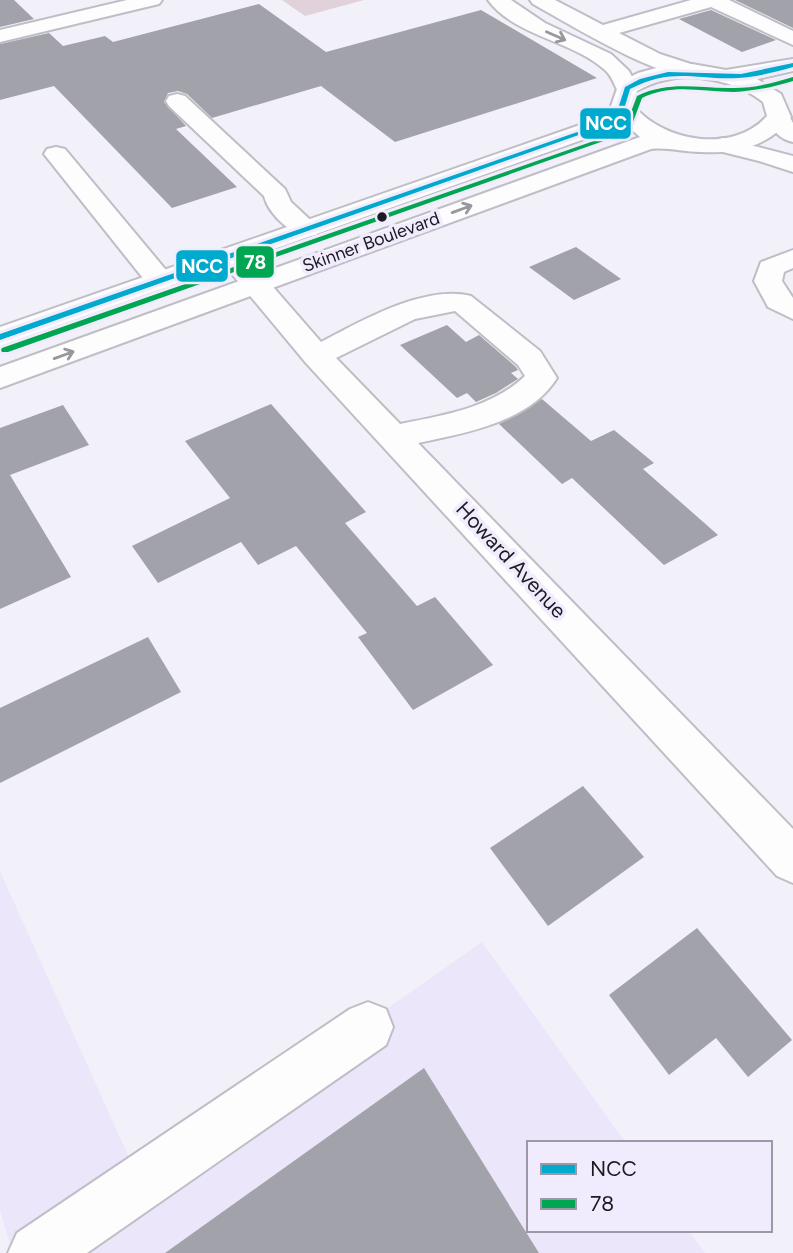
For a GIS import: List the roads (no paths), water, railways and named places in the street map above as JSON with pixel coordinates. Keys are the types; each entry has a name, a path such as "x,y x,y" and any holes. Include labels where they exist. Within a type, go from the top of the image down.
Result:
{"main road":[{"path":"0,36 152,0"},
{"path":"498,0 545,31 604,59 621,75 625,98"},
{"path":"540,0 652,59 687,70"},
{"path":"601,32 713,0 793,39"},
{"name":"Skinner Boulevard","path":"722,76 745,75 793,65"},
{"name":"Skinner Boulevard","path":"0,337 605,124 619,116 625,98 650,76 687,70 722,76 764,92 786,114 764,132 723,145 666,140 647,142 0,378"},
{"name":"Skinner Boulevard","path":"625,98 638,124 666,140"},
{"path":"177,101 276,194 279,205 307,229"},
{"path":"723,145 767,155 793,165"},
{"path":"56,154 160,281"},
{"name":"Howard Avenue","path":"231,256 317,356 793,861"},
{"path":"793,258 771,268 768,281 778,301 793,310"},
{"path":"317,356 417,307 461,302 530,358 542,378 529,392 488,413 395,436"},
{"path":"37,1253 368,1027"}]}
